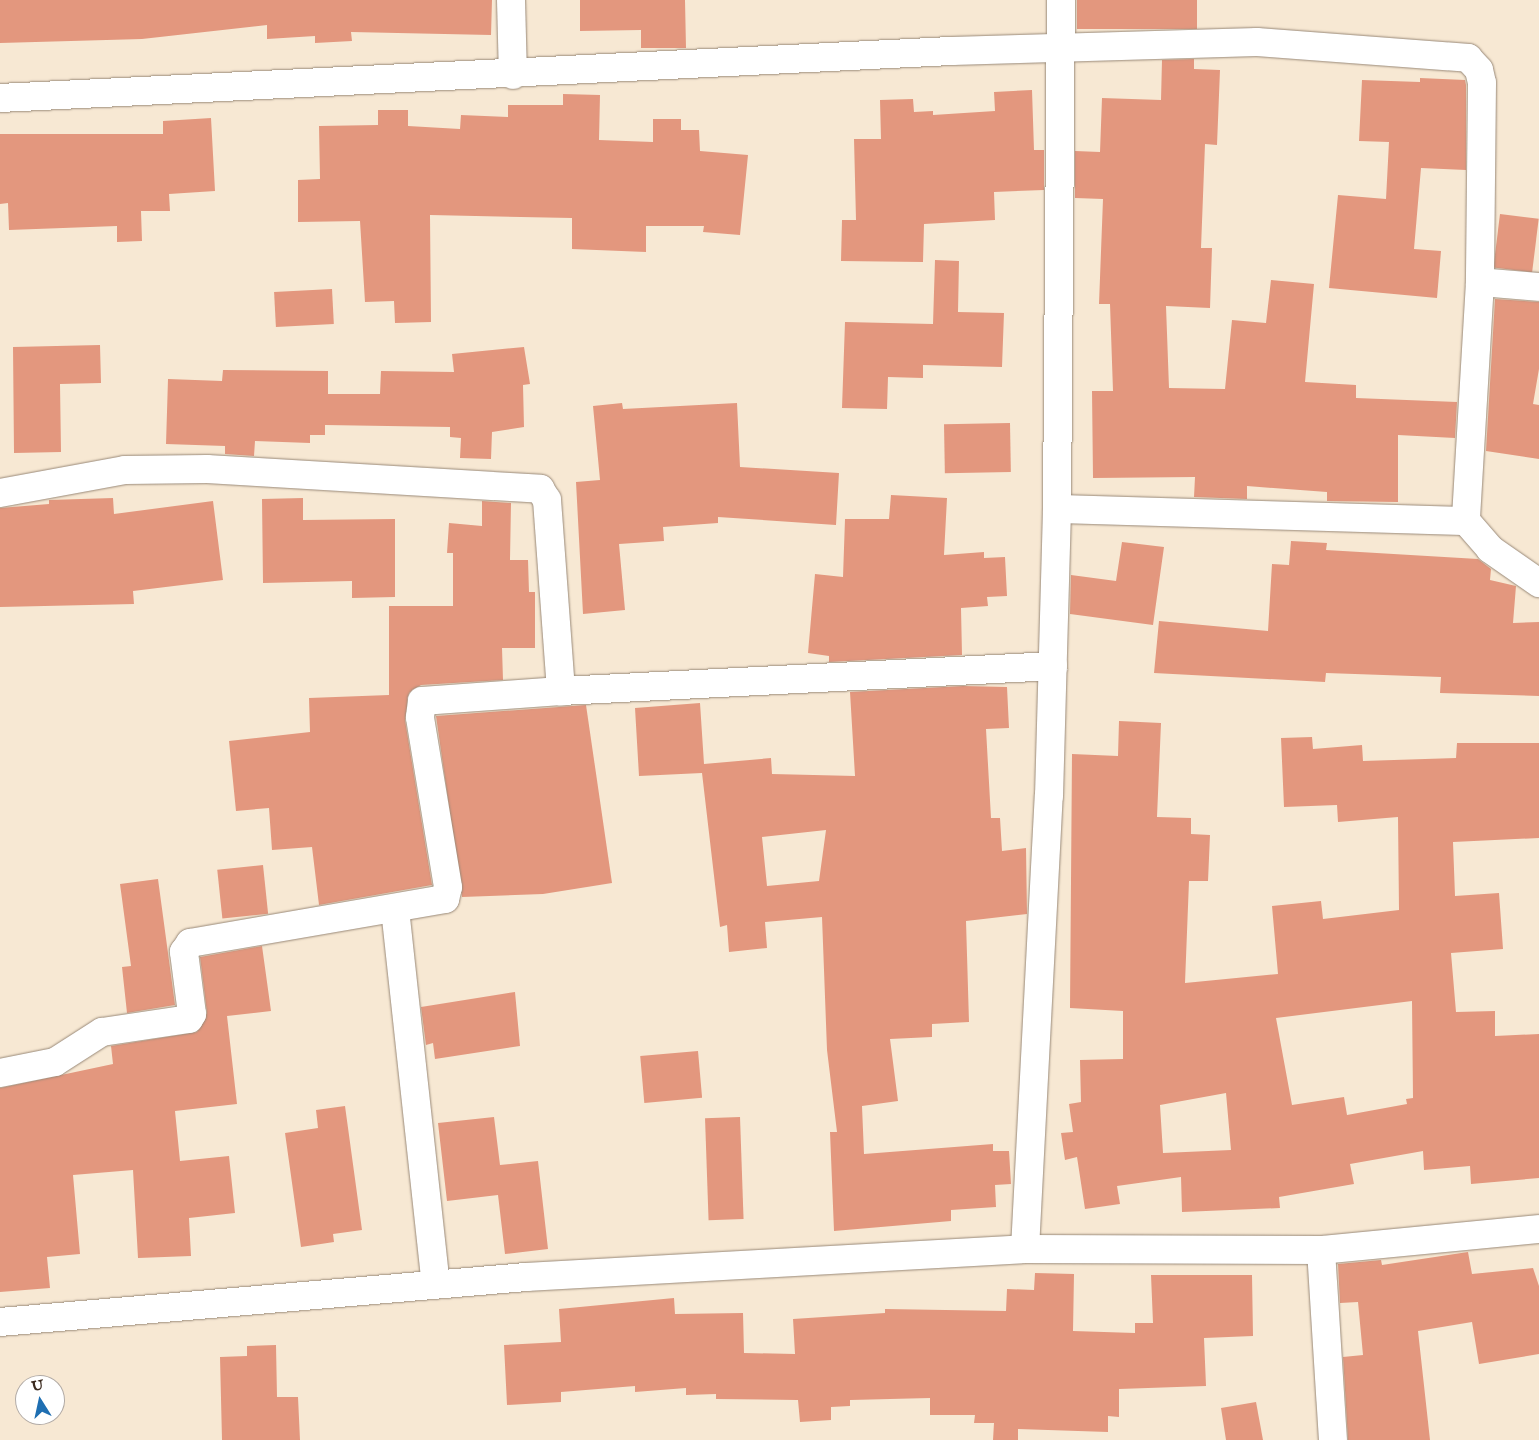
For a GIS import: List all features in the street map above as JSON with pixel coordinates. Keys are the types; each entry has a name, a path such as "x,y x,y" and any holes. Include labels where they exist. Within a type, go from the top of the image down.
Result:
{"street":[{"path":"511,0 513,75"},
{"path":"1025,1249 1053,666 1057,509 1061,0"},
{"path":"0,98 1060,49 1257,42 1468,58 1479,70 1482,83 1480,282 1466,521 1490,549 1539,583"},
{"path":"1480,282 1539,286"},
{"path":"0,493 125,470 189,469 540,489 547,500 561,691"},
{"path":"1057,509 1466,521"},
{"path":"0,1073 55,1062 102,1032 189,1018 192,1014 184,952 190,943 440,902 448,894 420,717 422,701 561,691 1053,666"},
{"path":"395,909 436,1284"},
{"path":"0,1322 436,1284 1025,1249 1321,1250 1539,1229"},
{"path":"1321,1250 1332,1440"}],"building":[{"path":"0,0 492,0 491,35 351,32 352,41 315,43 315,36 267,39 267,25 142,39 0,43"},
{"path":"580,0 685,0 686,48 641,48 641,30 580,31"},
{"path":"1077,0 1197,0 1197,29 1077,29"},
{"path":"1194,59 1194,69 1220,70 1217,145 1205,144 1201,248 1212,248 1210,308 1166,306 1169,388 1225,389 1232,320 1266,323 1271,280 1314,284 1305,382 1356,385 1356,398 1457,402 1455,438 1398,435 1398,502 1327,501 1327,492 1247,486 1247,499 1194,497 1195,477 1093,478 1092,391 1113,391 1110,304 1099,304 1103,199 1075,198 1075,151 1100,152 1102,98 1161,100 1162,60"},
{"path":"1420,78 1465,80 1466,85 1466,170 1421,168 1414,249 1441,251 1437,298 1329,288 1338,195 1386,199 1389,142 1359,141 1362,80 1420,82"},
{"path":"1032,90 1034,150 1044,150 1044,190 994,192 995,220 924,224 923,262 841,261 842,220 856,220 854,139 881,139 880,100 913,99 914,112 933,111 933,115 995,111 994,92"},
{"path":"563,94 600,95 599,140 653,142 653,119 681,119 681,130 699,130 700,151 748,155 740,235 703,232 704,226 646,226 646,252 572,249 572,218 430,215 431,322 395,323 394,301 365,302 360,221 298,222 298,180 320,179 319,126 378,125 378,110 408,110 408,126 460,129 461,115 508,117 508,105 563,105"},
{"path":"211,118 215,191 169,194 170,211 141,211 142,241 117,242 117,226 9,230 8,203 0,204 0,134 163,134 163,121"},
{"path":"1500,214 1539,219 1532,272 1493,268"},
{"path":"935,260 959,261 958,312 1004,313 1002,367 923,365 923,378 888,377 887,409 842,408 845,322 933,324"},
{"path":"332,289 334,324 276,327 274,292"},
{"path":"1495,299 1539,302 1539,369 1533,404 1539,405 1539,459 1486,451"},
{"path":"100,345 101,383 60,384 61,452 14,453 13,347"},
{"path":"524,347 530,384 523,385 524,427 492,432 491,459 460,458 461,438 450,437 450,427 325,425 325,435 310,435 310,443 255,441 254,456 225,454 225,446 166,444 168,379 222,381 223,370 328,371 328,394 380,394 381,371 454,372 452,354"},
{"path":"622,403 623,409 737,403 740,467 839,473 836,525 718,517 718,523 663,527 664,541 619,544 625,610 583,614 576,482 600,480 593,406"},
{"path":"1010,423 1011,472 945,473 944,424"},
{"path":"891,495 947,498 944,555 984,552 984,558 1005,557 1007,596 987,597 988,606 961,608 962,655 829,662 829,656 808,653 815,574 843,577 845,519 889,519"},
{"path":"113,498 114,514 213,501 223,580 133,591 134,604 0,607 0,508 49,504 49,500"},
{"path":"303,498 303,520 395,519 395,597 352,598 352,581 263,583 262,499"},
{"path":"482,501 511,503 510,560 528,560 529,592 535,592 535,648 502,648 503,680 421,685 409,693 405,720 432,885 319,905 312,847 272,850 269,808 236,811 229,741 310,732 309,698 389,695 389,606 453,606 453,553 447,553 449,523 482,526"},
{"path":"1291,541 1327,543 1326,550 1478,559 1491,569 1490,580 1516,586 1513,623 1539,622 1539,696 1440,693 1441,677 1326,673 1325,682 1154,673 1159,621 1268,631 1272,564 1289,565"},
{"path":"1122,542 1164,547 1153,625 1070,614 1071,575 1116,581"},
{"path":"963,686 1007,687 1009,728 986,729 991,818 1000,818 1002,851 1026,848 1027,914 966,921 969,1022 932,1024 932,1037 890,1039 898,1101 862,1106 864,1154 993,1144 993,1151 1009,1151 1011,1184 995,1185 996,1207 951,1210 951,1221 834,1231 830,1132 837,1132 827,1050 822,917 765,922 767,948 729,952 727,925 720,927 702,773 639,776 635,708 700,703 704,764 771,758 772,774 855,776 850,692","holes":["826,830 819,881 767,886 762,837"]},
{"path":"586,705 612,883 543,894 462,897 436,716"},
{"path":"1119,721 1161,723 1157,817 1191,818 1191,834 1210,835 1208,881 1189,881 1185,983 1278,974 1272,906 1321,901 1323,919 1399,910 1398,817 1338,822 1337,805 1284,807 1281,738 1312,737 1313,749 1362,745 1363,761 1456,758 1457,743 1539,743 1539,838 1453,842 1455,896 1499,893 1503,949 1451,953 1456,1012 1495,1011 1495,1036 1539,1034 1539,1178 1471,1184 1470,1166 1424,1170 1423,1151 1350,1164 1354,1184 1279,1197 1280,1208 1182,1212 1181,1177 1117,1186 1120,1204 1085,1209 1077,1157 1065,1160 1061,1133 1073,1132 1069,1104 1081,1102 1080,1060 1123,1059 1123,1011 1070,1008 1072,754 1118,756","holes":["1412,1001 1413,1098 1406,1099 1407,1104 1347,1115 1344,1097 1292,1105 1276,1018","1226,1093 1231,1150 1163,1153 1160,1105"]},
{"path":"263,865 268,914 222,919 217,870"},
{"path":"158,879 175,1005 127,1013 122,967 131,966 120,884"},
{"path":"262,946 271,1011 227,1016 237,1104 175,1111 180,1161 229,1156 235,1213 189,1218 191,1256 138,1258 133,1170 73,1175 80,1254 47,1257 50,1288 0,1292 0,1088 113,1064 111,1046 197,1032 207,1013 200,957"},
{"path":"515,992 520,1046 435,1059 433,1043 426,1045 421,1007"},
{"path":"698,1051 702,1098 644,1103 640,1056"},
{"path":"345,1106 362,1230 333,1234 334,1242 301,1247 285,1133 318,1128 316,1110"},
{"path":"494,1117 500,1165 538,1161 548,1249 505,1254 498,1195 447,1201 438,1123"},
{"path":"740,1117 744,1219 709,1220 705,1118"},
{"path":"1468,1252 1472,1274 1533,1268 1539,1286 1539,1354 1479,1364 1472,1322 1418,1331 1430,1440 1348,1440 1343,1357 1363,1355 1358,1302 1340,1303 1338,1264 1381,1260 1382,1265"},
{"path":"1035,1273 1074,1274 1073,1331 1135,1333 1135,1323 1153,1323 1151,1275 1252,1275 1253,1336 1204,1338 1206,1386 1119,1389 1119,1417 1108,1416 1108,1432 1018,1429 1018,1440 993,1440 994,1423 974,1423 975,1415 930,1415 930,1398 850,1400 850,1406 831,1407 831,1420 800,1422 798,1400 716,1399 716,1394 686,1395 686,1388 635,1392 635,1386 561,1392 561,1402 507,1405 504,1345 561,1342 559,1309 674,1298 675,1314 743,1313 744,1353 795,1354 793,1319 885,1313 885,1309 1006,1311 1007,1289 1034,1290"},
{"path":"276,1345 277,1397 298,1397 300,1440 222,1440 220,1357 247,1356 247,1346"},
{"path":"1256,1402 1263,1440 1226,1440 1221,1408"}]}
